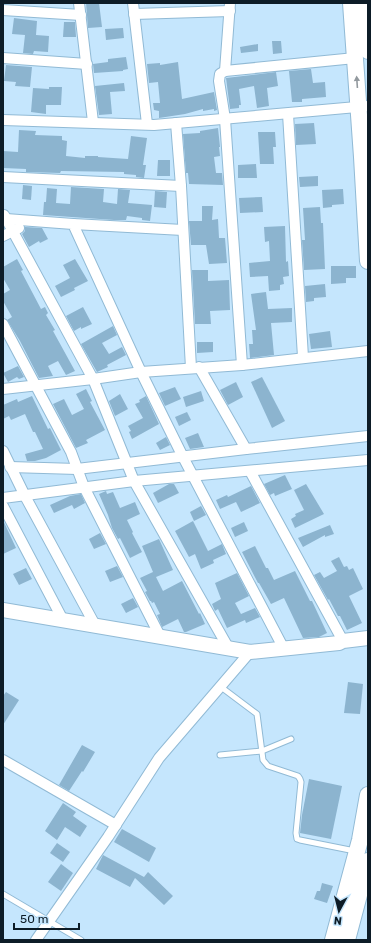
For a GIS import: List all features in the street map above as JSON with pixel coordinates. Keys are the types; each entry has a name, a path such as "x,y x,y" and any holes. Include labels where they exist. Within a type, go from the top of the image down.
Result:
{"main road":[{"path":"351,3 361,54"},
{"path":"364,3 361,54 368,261"},
{"path":"3,610 250,652 339,643 342,641 368,638"},
{"path":"347,940 363,860 368,795"},
{"path":"333,940 363,860"}],"street":[{"path":"79,3 93,122"},
{"path":"133,3 147,124"},
{"path":"134,14 230,7 225,71"},
{"path":"3,10 81,15"},
{"path":"242,364 225,119 219,77 220,74 225,71 361,54"},
{"path":"3,58 87,64"},
{"path":"3,120 154,125 363,106"},
{"path":"288,114 303,357"},
{"path":"176,123 183,230 195,367 246,449"},
{"path":"3,177 181,186"},
{"path":"5,216 73,224 183,230"},
{"path":"5,216 93,379 134,481 229,649"},
{"path":"3,236 13,232 29,220"},
{"path":"73,224 141,372 192,476 284,649"},
{"path":"3,324 71,452 84,487 161,638"},
{"path":"3,389 141,372 242,364 368,351"},
{"path":"10,467 77,469 368,436"},
{"path":"3,451 23,492 95,625"},
{"path":"3,498 23,492 368,460"},
{"path":"250,471 342,641"},
{"path":"3,506 63,620"},
{"path":"36,940 116,824 159,758 250,652"},
{"path":"3,760 116,824"}],"lane":[{"path":"220,687 257,714 263,760 268,766 300,778 301,782 296,833 297,839 363,860"},
{"path":"220,755 262,751 291,739"},
{"path":"3,894 48,922 81,940"}],"building":[{"path":"86,3 99,3 102,27 88,28"},
{"path":"14,18 37,21 36,35 49,36 48,52 34,51 33,54 23,53 25,35 12,34"},
{"path":"64,22 75,22 76,37 63,37"},
{"path":"123,28 124,38 106,40 105,29"},
{"path":"272,41 281,41 282,53 273,54"},
{"path":"258,44 258,51 241,53 240,47"},
{"path":"126,57 128,69 123,71 94,73 93,64 108,62 108,59"},
{"path":"178,62 182,99 214,92 217,110 214,111 214,109 203,111 203,109 185,114 159,118 159,111 154,110 153,103 160,103 158,82 149,83 147,64 160,63 160,65"},
{"path":"6,65 32,67 30,87 15,86 16,82 4,81"},
{"path":"311,69 313,83 325,82 326,97 302,99 302,102 292,102 289,71"},
{"path":"276,72 278,86 267,88 269,106 257,108 254,86 239,89 241,105 239,105 239,108 230,109 226,78"},
{"path":"124,83 125,91 110,92 112,114 99,115 95,86"},
{"path":"49,87 62,87 61,105 46,105 46,114 31,112 33,88 49,89"},
{"path":"314,123 316,144 296,145 295,124"},
{"path":"218,128 220,156 214,157 216,173 222,173 223,185 189,184 188,173 186,173 183,134 200,133 200,131"},
{"path":"19,130 36,131 35,135 62,136 62,140 67,141 66,156 85,158 85,156 98,156 128,159 131,136 147,138 143,165 146,165 144,178 136,177 136,175 124,174 124,172 26,172 26,169 3,168 3,151 18,152"},
{"path":"258,132 275,132 276,147 273,147 274,164 260,164"},
{"path":"158,160 170,160 170,176 157,176"},
{"path":"256,164 257,178 238,178 238,165"},
{"path":"318,176 318,186 300,187 299,177"},
{"path":"23,185 32,186 31,200 22,199"},
{"path":"71,187 104,189 103,202 117,204 118,189 130,190 128,203 152,205 150,221 142,220 142,218 127,216 126,220 114,220 43,215 47,188 57,189 56,203 70,204"},
{"path":"343,189 344,204 332,205 332,207 323,208 322,190"},
{"path":"155,191 167,192 166,208 154,207"},
{"path":"262,197 263,212 240,213 239,198"},
{"path":"202,206 213,206 212,220 218,219 219,238 225,238 227,263 209,264 206,245 191,245 189,221 202,221"},
{"path":"320,207 321,223 323,223 325,269 304,270 302,240 305,240 303,208"},
{"path":"285,226 286,262 288,261 289,276 283,277 284,284 280,285 280,290 269,291 268,276 250,277 249,263 270,261 269,241 265,242 264,227"},
{"path":"25,227 42,228 48,239 40,243 39,241 29,247 22,234 25,231"},
{"path":"17,259 23,270 21,271 41,309 45,307 48,313 46,315 55,330 53,331 75,371 66,375 58,361 48,366 53,376 39,378 20,341 7,320 12,317 3,301 3,294 10,290 3,278 3,267"},
{"path":"75,259 88,281 61,297 55,286 70,278 63,265"},
{"path":"331,266 356,266 356,278 346,278 346,283 331,284"},
{"path":"192,270 208,270 208,281 229,280 230,310 210,311 211,324 195,324"},
{"path":"325,284 326,297 314,298 314,301 306,302 305,286"},
{"path":"266,292 268,309 292,308 292,322 271,323 274,355 250,358 249,344 253,344 252,330 256,330 251,294"},
{"path":"83,307 92,324 74,331 66,316"},
{"path":"113,326 117,335 102,343 109,354 122,347 126,355 107,365 108,367 97,372 81,344"},
{"path":"330,331 332,347 311,349 309,334"},
{"path":"197,342 213,342 213,352 197,353"},
{"path":"18,366 24,377 19,379 17,377 8,382 3,373"},
{"path":"262,377 285,421 272,428 251,382"},
{"path":"236,382 243,397 228,405 220,390"},
{"path":"175,387 181,399 165,406 159,393"},
{"path":"86,389 92,401 90,402 105,430 86,440 88,443 76,448 53,404 64,399 72,415 84,409 76,394"},
{"path":"201,391 204,401 186,407 183,397"},
{"path":"120,394 128,409 115,416 109,401"},
{"path":"32,396 48,429 50,428 61,450 46,458 35,461 27,461 25,454 43,449 25,414 11,420 9,416 3,419 3,405 17,399 18,402"},
{"path":"146,396 159,424 132,439 129,432 131,431 128,426 143,418 135,404 140,402 139,400"},
{"path":"187,412 191,420 179,426 175,417"},
{"path":"198,433 204,447 190,449 185,438"},
{"path":"166,437 170,445 160,450 156,443"},
{"path":"285,475 292,489 275,496 274,493 270,495 264,484"},
{"path":"169,484 174,484 179,493 158,503 153,493"},
{"path":"306,484 324,514 295,528 291,519 296,516 295,514 304,510 294,490"},
{"path":"251,486 260,503 241,512 236,502 220,509 216,500 227,495 228,497"},
{"path":"106,491 107,494 113,492 120,508 135,502 140,514 127,520 142,552 130,558 120,538 118,539 112,528 99,494"},
{"path":"81,494 85,503 74,509 72,505 54,513 50,505 70,496"},
{"path":"201,506 206,515 194,521 190,512"},
{"path":"3,520 16,548 3,554"},
{"path":"193,521 208,551 222,544 226,554 213,560 214,563 201,569 195,554 189,557 175,531"},
{"path":"244,522 248,531 235,537 231,528"},
{"path":"330,525 334,534 325,537 325,535 303,547 298,538"},
{"path":"100,533 106,544 94,549 89,539"},
{"path":"159,539 173,570 156,577 163,591 182,581 205,624 186,632 184,632 178,619 162,627 157,615 160,614 154,602 152,603 150,601 145,592 147,591 140,578 153,572 142,546"},
{"path":"255,546 274,580 295,571 310,601 312,601 327,633 319,637 303,638 284,598 271,604 242,552"},
{"path":"339,557 344,567 347,566 349,570 353,568 363,589 349,596 362,623 347,630 340,616 338,616 314,575 320,572 324,578 337,571 331,561"},
{"path":"117,566 123,577 110,582 105,571"},
{"path":"26,568 32,579 19,585 13,574"},
{"path":"237,573 249,596 235,603 241,614 255,608 260,617 246,623 245,620 227,628 218,609 215,611 212,604 221,599 215,583"},
{"path":"133,598 138,607 126,613 121,604"},
{"path":"348,682 363,684 360,714 344,713"},
{"path":"6,692 19,700 3,725 3,696"},
{"path":"82,745 95,752 69,791 59,785"},
{"path":"309,779 342,786 331,839 300,833"},
{"path":"63,803 76,812 73,816 87,826 80,837 65,827 57,840 45,831"},
{"path":"122,829 156,848 149,862 114,842"},
{"path":"57,843 70,852 63,862 50,853"},
{"path":"103,855 144,877 148,872 173,896 164,905 135,878 130,887 96,869"},
{"path":"61,864 73,873 61,891 48,882"},
{"path":"322,883 333,886 327,903 314,899 317,891 320,891"}]}
